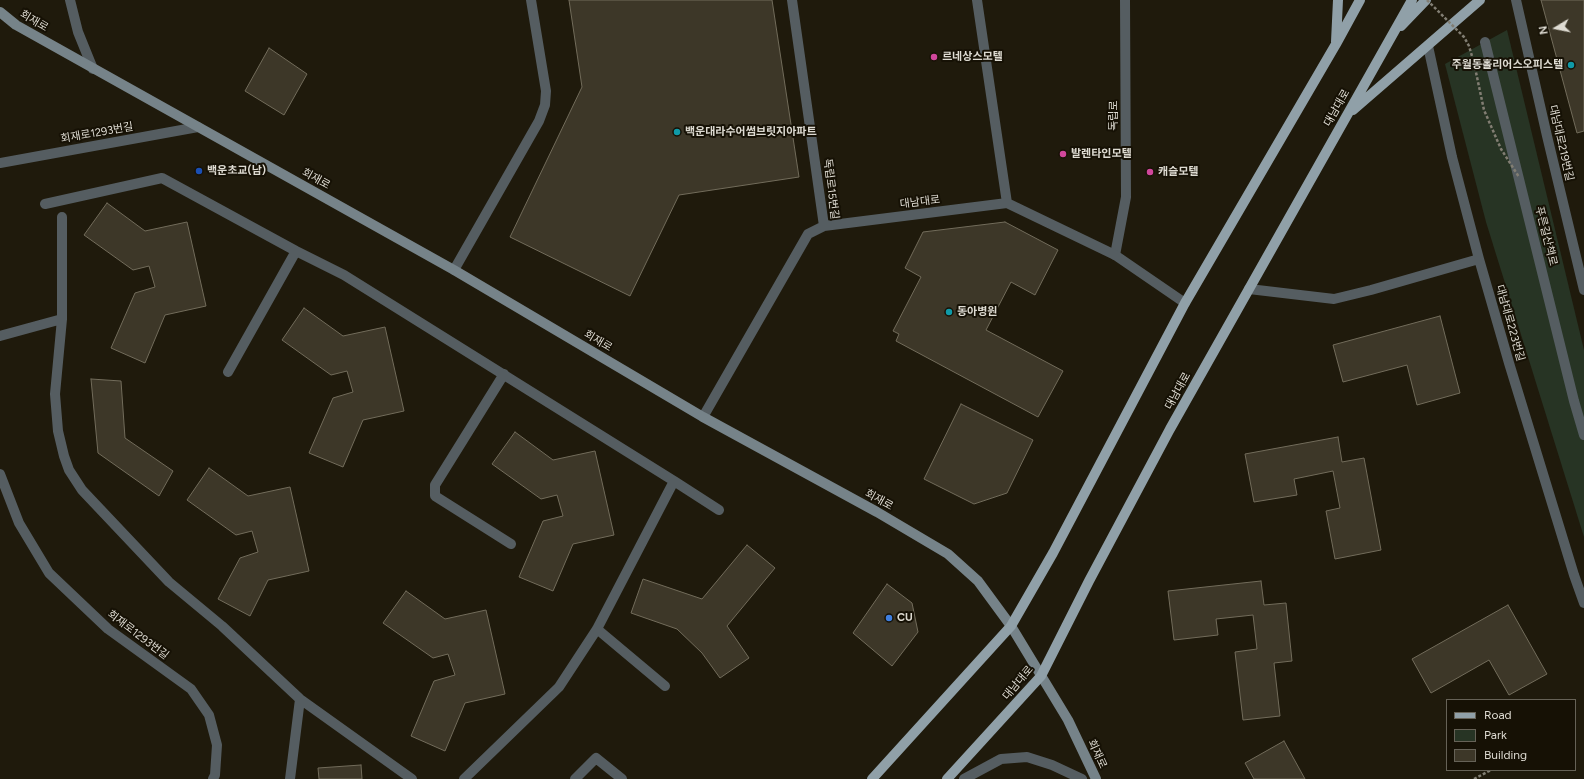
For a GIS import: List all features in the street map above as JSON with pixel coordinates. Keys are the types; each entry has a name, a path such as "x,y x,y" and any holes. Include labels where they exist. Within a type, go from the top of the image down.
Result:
{"main road":[{"path":"1336,44 1338,0"},
{"path":"872,779 1011,626 1054,553 1185,303 1336,44 1360,0"},
{"name":"대남대로","path":"947,779 1041,676 1088,581 1170,429 1412,0"},
{"path":"1389,39 1426,0"},
{"path":"1346,115 1480,0"},
{"name":"회재로","path":"0,12 16,25 454,270 703,417 877,512 948,554 978,581 1011,626 1068,720 1096,779"}],"street":[{"path":"70,0 78,32 93,69"},
{"path":"454,270 539,121 545,105 546,91 531,0"},
{"name":"독립로15번길","path":"703,417 808,234 824,226 792,0"},
{"path":"977,0 1006,203 1115,255 1185,303"},
{"name":"독립로","path":"1115,255 1126,197 1125,0"},
{"name":"대남대로219번길","path":"1516,0 1584,290"},
{"name":"푸른길산책로","path":"1485,42 1584,435"},
{"name":"대남대로223번길","path":"1428,46 1452,157 1479,259 1509,363 1584,603"},
{"name":"회재로1293번길","path":"0,163 198,127"},
{"path":"45,204 162,178 296,251 344,275 719,510"},
{"name":"대남대로","path":"824,226 1006,203"},
{"path":"62,217 62,319 55,394 58,430 69,470 82,490 169,582 222,626 300,699 412,779"},
{"path":"1577,260 1584,249"},
{"path":"228,372 296,251"},
{"path":"1249,289 1334,299 1479,259"},
{"path":"0,336 62,319"},
{"path":"504,374 435,485 435,496 512,544"},
{"name":"회재로1293번길","path":"0,474 18,523 49,573 108,629 191,689 209,715 217,745 215,775 213,779"},
{"path":"464,779 559,687 597,629 674,481"},
{"path":"597,629 665,686"},
{"path":"290,779 300,699"},
{"path":"964,779 1001,759 1028,757 1052,765 1082,779"},
{"path":"575,779 596,758 622,779"}],"path":[{"path":"1426,0 1464,38 1469,46 1484,110 1502,149 1519,177"},
{"path":"1474,779 1489,771"}],"green space":[{"path":"1507,30 1584,350 1584,537 1486,222 1445,64"}],"building":[{"name":"백운대라수어썸브릿지아파트","path":"569,0 772,0 799,177 679,195 630,296 510,237 582,87"},
{"name":"주월동홀리어스오피스텔","path":"1541,0 1584,0 1584,131 1577,133"},
{"path":"269,48 307,74 284,115 245,91"},
{"path":"107,203 145,231 187,222 206,306 165,315 145,363 111,348 135,293 155,287 149,266 133,270 84,235"},
{"name":"동아병원","path":"1005,222 1058,250 1035,295 1011,282 986,330 1063,371 1038,417 896,341 899,334 893,331 921,277 905,268 923,232"},
{"path":"304,308 343,336 385,327 404,411 363,420 343,467 309,453 333,398 353,392 347,371 331,375 282,340"},
{"path":"1440,316 1460,393 1417,405 1407,365 1343,382 1333,345"},
{"path":"91,379 121,381 125,438 173,471 159,496 98,453"},
{"path":"961,404 1033,440 1007,493 974,504 924,479"},
{"path":"515,432 553,460 595,451 614,535 573,544 553,591 519,577 543,521 563,516 557,495 541,499 492,464"},
{"path":"1338,437 1342,462 1364,458 1381,550 1335,559 1326,511 1340,508 1333,471 1294,479 1297,495 1254,502 1245,454"},
{"path":"209,468 248,496 290,487 309,571 268,580 250,616 218,599 240,558 258,552 252,531 236,535 187,500"},
{"path":"747,545 775,568 727,626 749,658 720,678 702,653 677,629 631,613 643,579 702,599"},
{"path":"1261,581 1264,605 1286,603 1292,661 1274,663 1280,716 1243,720 1235,652 1257,649 1253,615 1216,619 1218,635 1174,640 1168,591"},
{"name":"CU","path":"887,584 912,603 918,632 892,666 853,633"},
{"path":"406,591 445,619 486,610 505,694 465,703 445,751 411,736 434,681 455,675 448,654 433,658 383,623"},
{"path":"1508,605 1547,674 1509,695 1489,660 1431,693 1412,659"},
{"path":"1284,741 1305,779 1254,779 1245,763"},
{"path":"361,765 362,779 319,779 318,768"}],"place":[{"name":"르네상스모텔","path":"934,57"},
{"name":"주월동홀리어스오피스텔","path":"1571,65"},
{"name":"백운대라수어썸브릿지아파트","path":"677,132"},
{"name":"발렌타인모텔","path":"1063,154"},
{"name":"백운초교(남)","path":"199,171"},
{"name":"캐슬모텔","path":"1150,172"},
{"name":"동아병원","path":"949,312"},
{"name":"CU","path":"889,618"}]}
